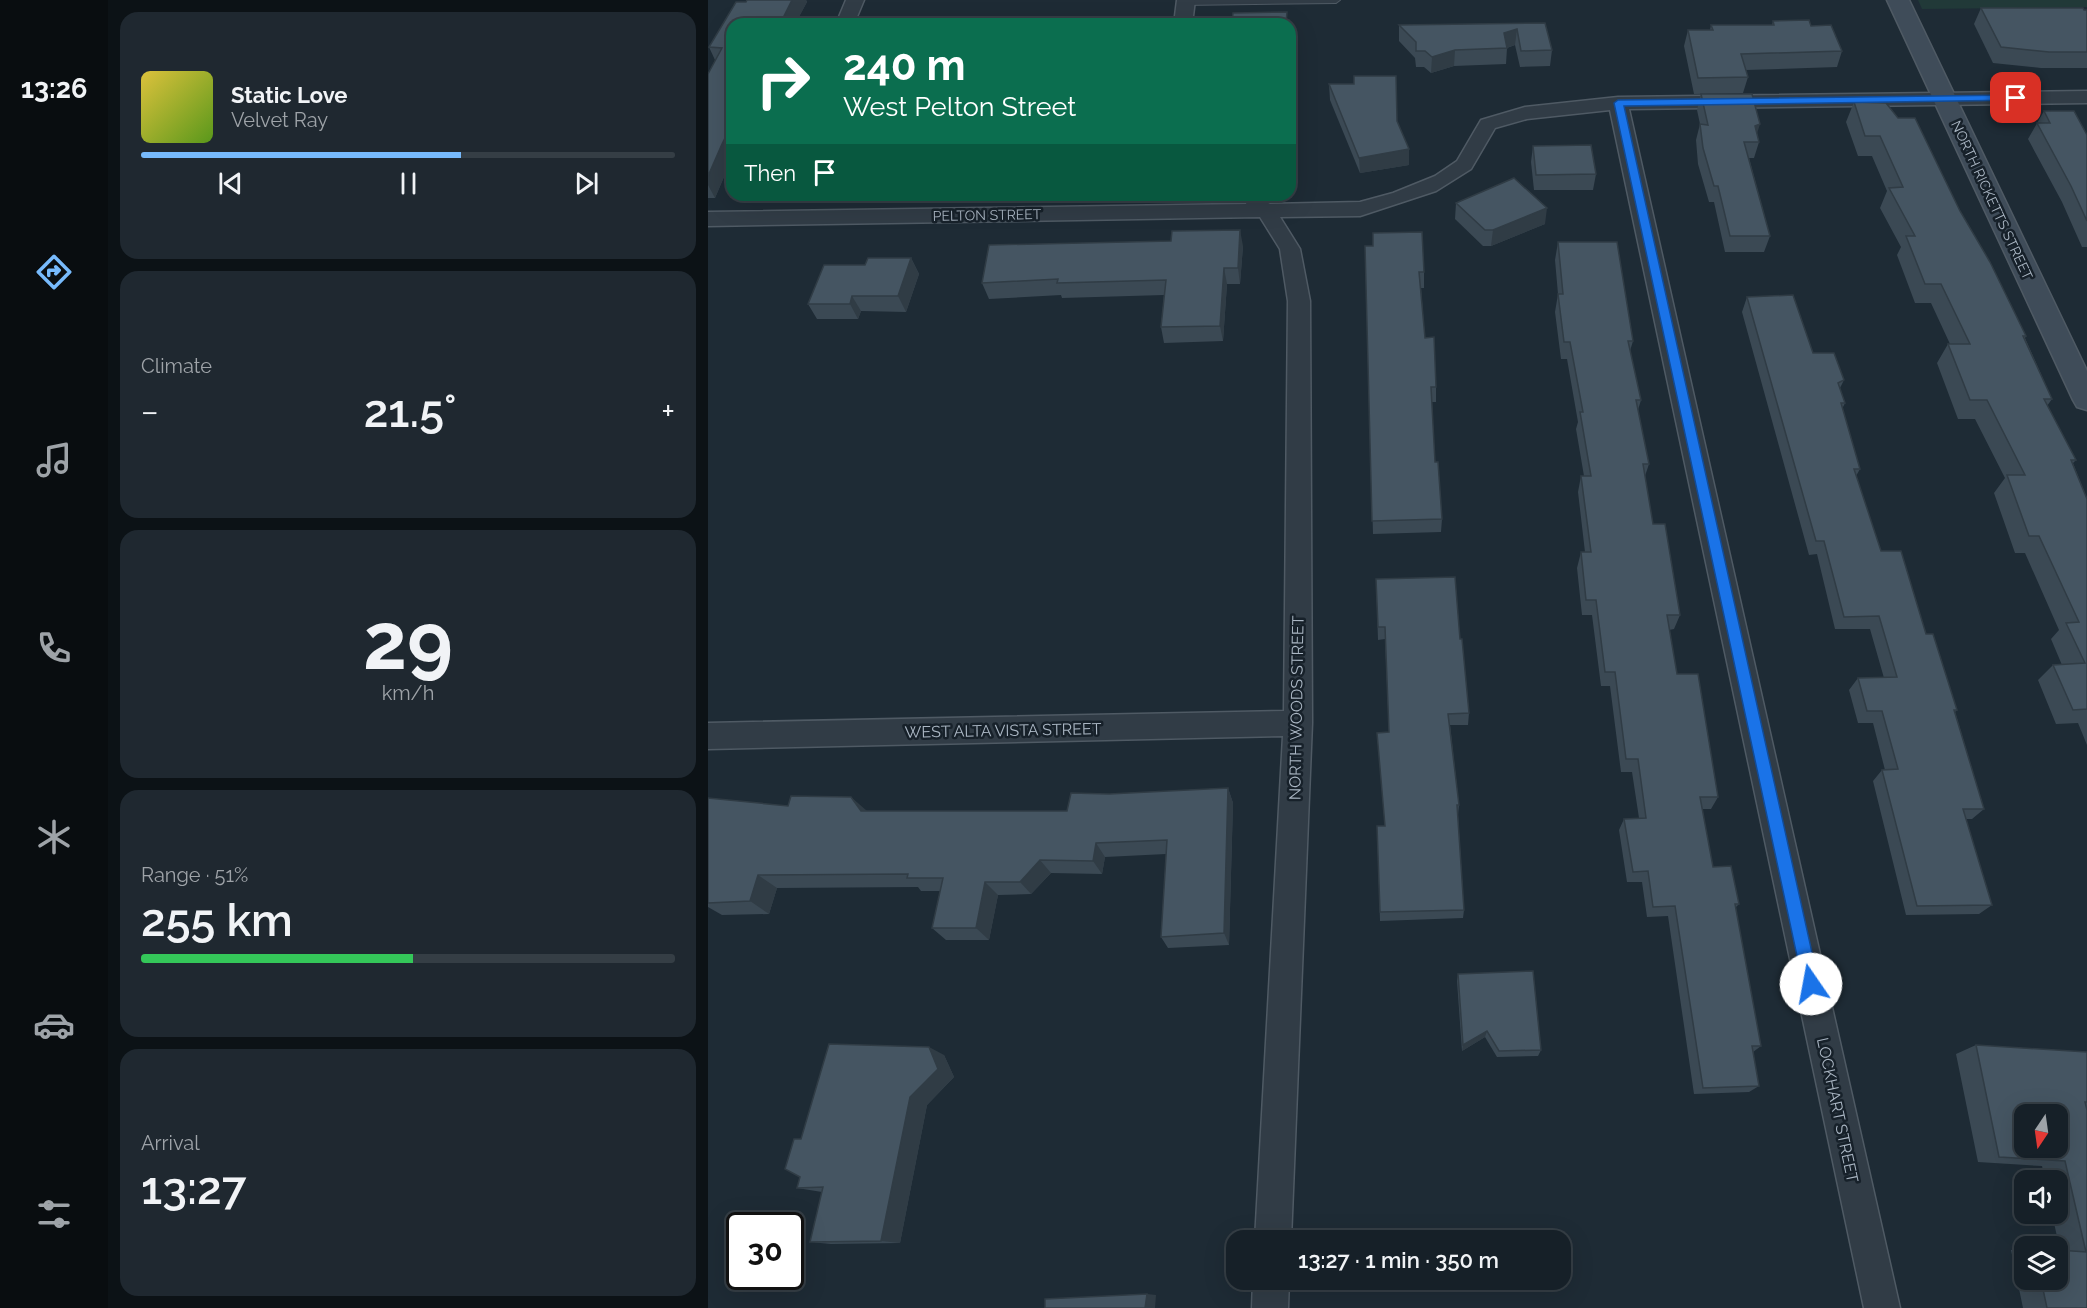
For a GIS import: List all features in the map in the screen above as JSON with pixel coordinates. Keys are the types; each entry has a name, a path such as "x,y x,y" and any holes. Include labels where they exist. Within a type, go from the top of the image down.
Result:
{"street":[{"path":"848,18 855,0"},
{"name":"NORTH RICKETTS STREET","path":"1898,0 2087,400"},
{"path":"1184,18 1186,1"},
{"name":"PELTON STREET","path":"708,219 1360,209 1401,199 1439,182 1464,165 1488,124 1525,113 1618,103 2087,97"},
{"name":"LOCKHART STREET","path":"1618,103 1882,1308"},
{"path":"761,219 768,201"},
{"name":"NORTH WOODS STREET","path":"1252,201 1266,211 1290,249 1299,301 1298,723 1273,1230"},
{"name":"WEST ALTA VISTA STREET","path":"708,736 1298,723"},
{"path":"1270,1308 1271,1290"}],"lane":[{"path":"1186,1 1336,0"}],"green space":[{"path":"1918,0 2087,0 2087,7 1922,9"}],"building":[{"path":"747,0 792,0 783,18 726,18 736,2"},
{"path":"1981,8 2083,8 2087,10 2087,52 2049,52 2001,47"},
{"path":"1287,12 1286,18 1233,18 1233,13"},
{"path":"726,19 726,136 708,176 708,74 722,48 709,47"},
{"path":"1809,20 1811,26 1831,25 1842,51 1741,54 1748,77 1698,78 1688,30 1713,30 1711,25 1774,25 1773,21"},
{"path":"1545,23 1552,50 1521,51 1517,29 1504,33 1507,48 1455,50 1432,57 1425,51 1416,51 1416,42 1399,25"},
{"path":"1354,76 1396,76 1397,121 1409,149 1359,158 1329,84 1354,84"},
{"path":"1701,94 1752,94 1760,124 1755,126 1759,142 1744,142 1770,236 1730,236 1718,186 1714,186 1703,148 1700,124 1708,125"},
{"path":"1854,102 1886,103 1898,118 1915,118 1960,211 1990,262 2026,336 2023,336 2052,399 2044,399 2076,460 2071,460 2087,499 2087,709 2073,710 2053,665 2085,663 2066,623 2079,622 2039,536 2029,536 2007,475 2025,475 1987,400 1970,400 1948,344 1970,344 1941,284 1925,284 1906,236 1915,236 1889,188 1903,187 1880,136 1865,136"},
{"path":"2044,111 2074,111 2087,135 2087,221 2037,123 2050,123"},
{"path":"1591,145 1596,174 1536,175 1533,146"},
{"path":"1514,178 1547,208 1493,230 1485,230 1456,203"},
{"path":"1240,230 1238,268 1224,268 1220,326 1161,327 1166,280 1057,283 1058,279 982,283 989,245 1171,241 1172,231"},
{"path":"1422,232 1424,272 1419,272 1425,338 1434,337 1436,387 1431,387 1435,462 1438,462 1442,519 1372,521 1365,246 1373,246 1373,233"},
{"path":"1558,242 1617,242 1633,341 1628,341 1641,400 1636,400 1649,464 1643,464 1653,524 1665,524 1680,615 1667,615 1677,674 1698,674 1718,797 1700,797 1713,867 1731,866 1739,904 1735,904 1761,1046 1752,1046 1759,1086 1703,1088 1675,906 1653,907 1648,871 1633,872 1624,819 1646,818 1638,759 1626,759 1615,672 1605,672 1596,600 1586,600 1581,552 1591,552 1581,476 1591,476 1580,412 1583,412 1570,342 1564,342 1558,294 1563,294"},
{"path":"868,258 911,258 898,296 852,296 850,304 808,304 824,265 865,265"},
{"path":"1793,295 1813,353 1834,353 1844,380 1838,383 1845,403 1841,403 1860,469 1854,469 1881,551 1901,551 1926,634 1933,634 1984,809 1963,809 1992,905 1917,906 1882,770 1898,769 1882,711 1867,711 1858,678 1897,677 1879,616 1844,617 1824,541 1816,541 1747,297"},
{"path":"1455,577 1469,713 1448,714 1459,805 1457,805 1464,910 1380,912 1377,826 1385,826 1377,733 1389,732 1385,627 1378,627 1376,579"},
{"path":"1228,788 1224,933 1161,937 1167,840 1096,843 1093,861 1040,860 1020,882 985,882 976,928 932,928 943,878 907,878 908,874 758,875 750,901 708,903 708,798 788,806 791,796 851,797 861,811 1067,811 1071,793 1109,794"},
{"path":"1533,971 1541,1050 1499,1051 1487,1031 1463,1045 1458,974"},
{"path":"829,1044 929,1047 938,1069 910,1097 881,1241 810,1242 823,1187 797,1188 800,1177 785,1169 794,1139 801,1139"},
{"path":"1976,1045 2087,1052 2087,1102 2085,1102 2087,1110 2087,1308 2047,1308 2043,1290 2068,1290 2068,1251 2086,1252 2065,1161 2016,1158 2068,1158 2068,1104 2014,1104 2014,1158 1999,1157"},
{"path":"1147,1294 1145,1308 1045,1308 1045,1299"}],"route":[{"path":"1811,984 1618,103 2016,98"}]}
